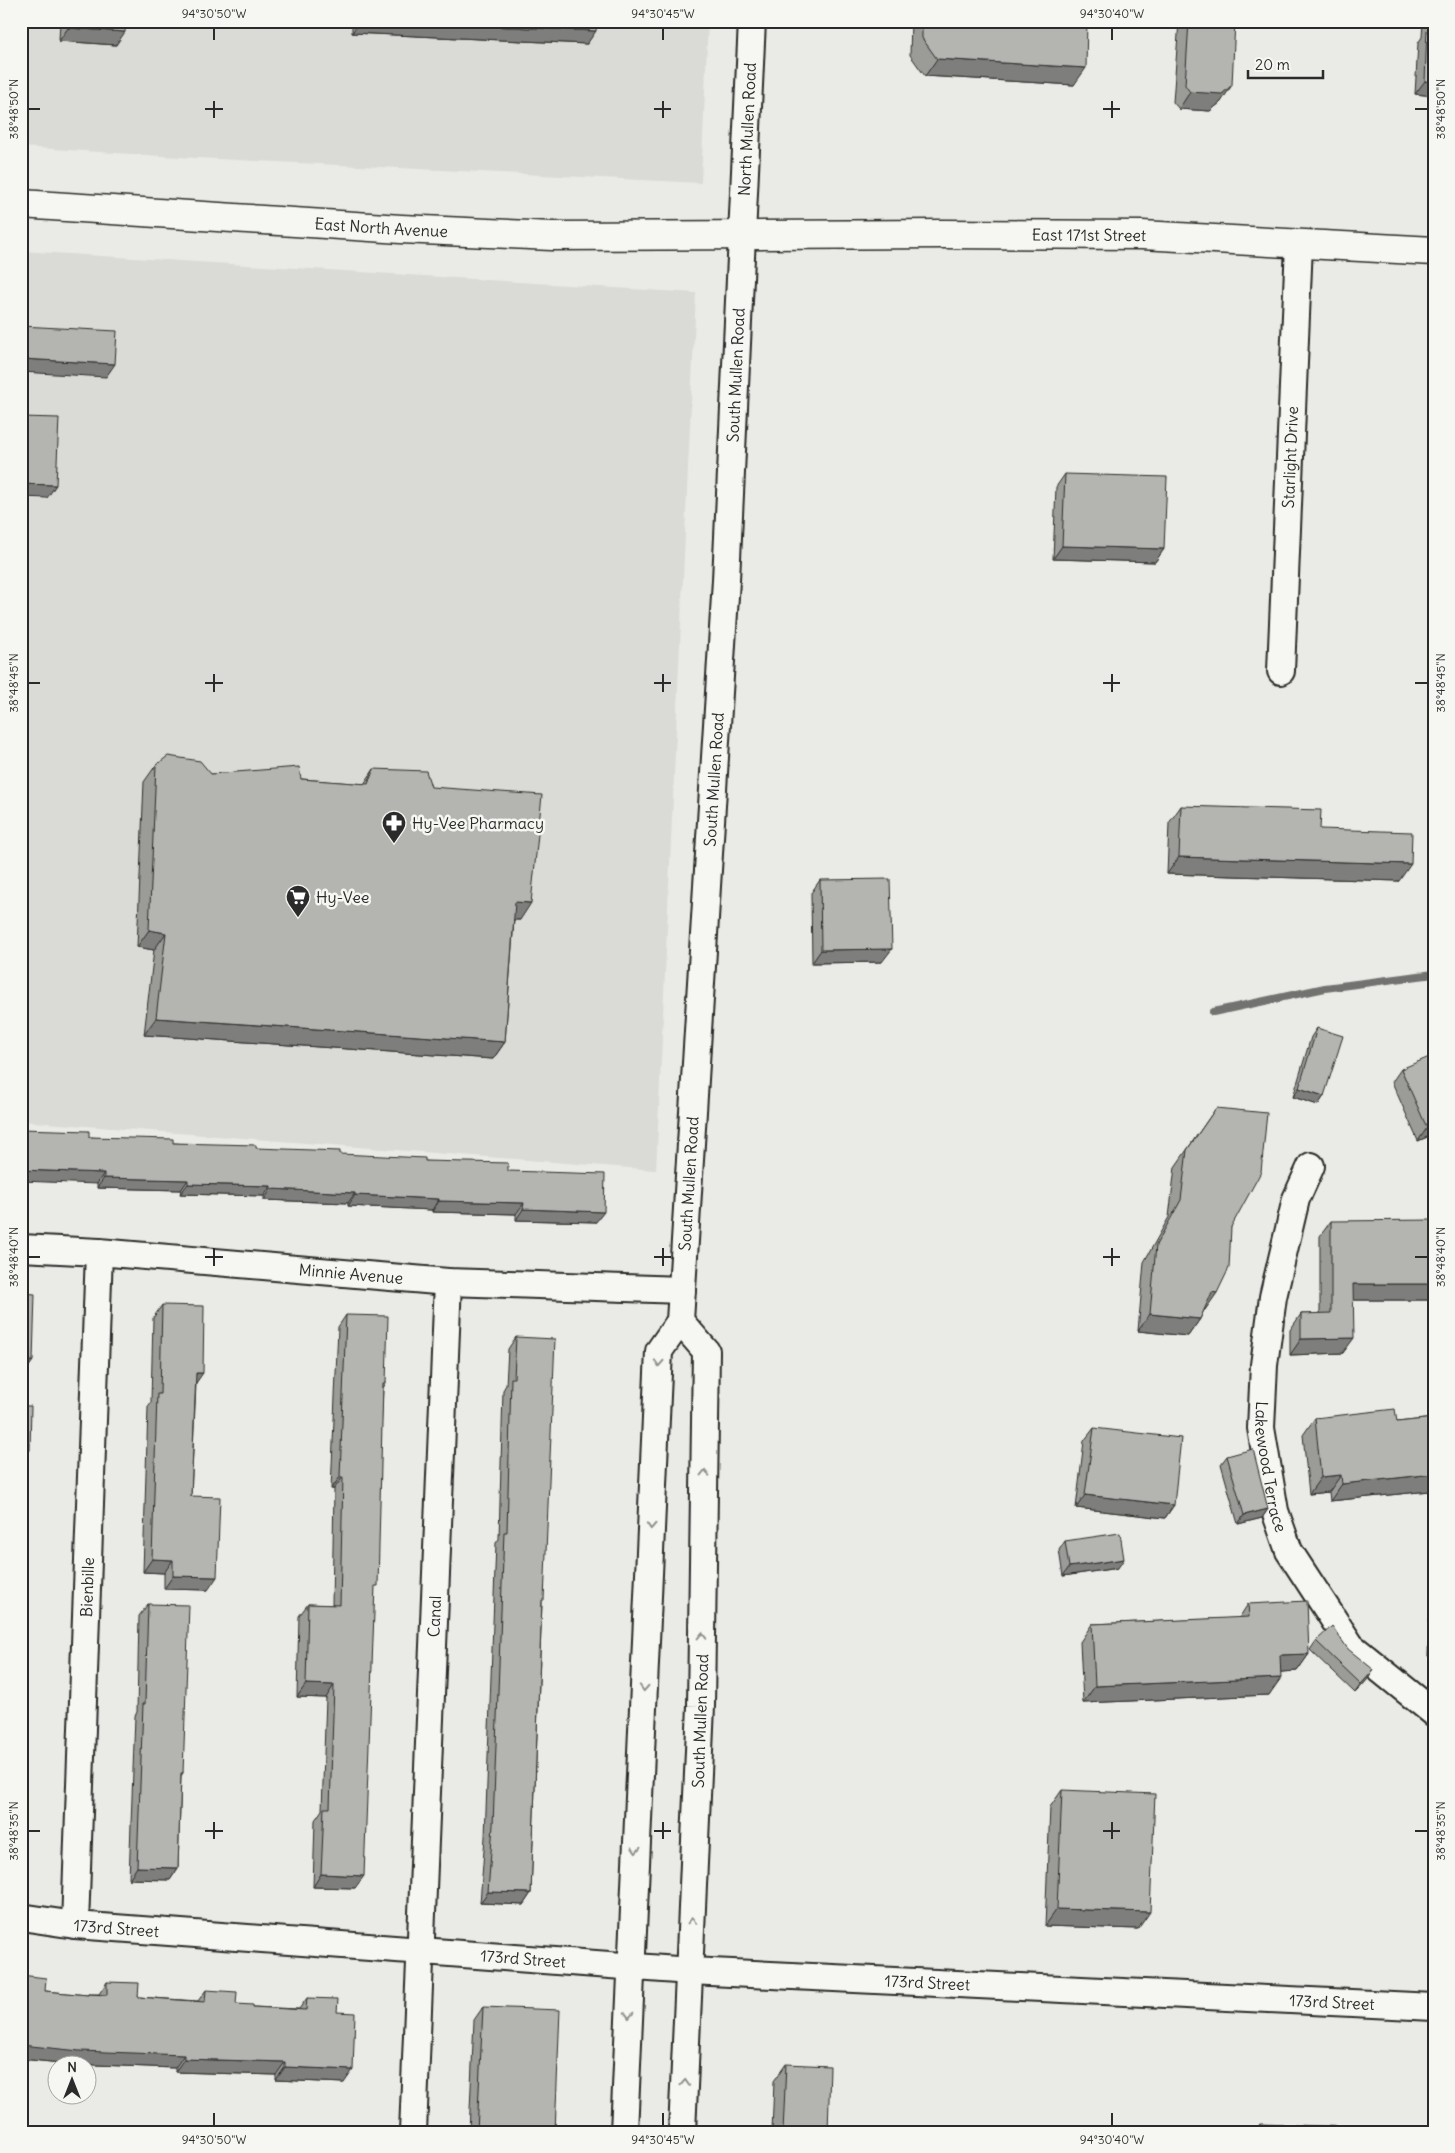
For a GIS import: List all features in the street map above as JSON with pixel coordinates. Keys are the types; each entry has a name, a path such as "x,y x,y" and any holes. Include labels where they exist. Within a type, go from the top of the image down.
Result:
{"main road":[{"name":"East North Avenue","path":"21,204 382,228 552,236 742,236"},
{"name":"East 171st Street","path":"742,236 1142,235 1434,250"}],"street":[{"name":"North Mullen Road","path":"742,236 752,21"},
{"name":"South Mullen Road","path":"682,2132 702,1706 706,1351 680,1321 726,580 742,236"},
{"name":"Starlight Drive","path":"1281,671 1299,244"},
{"name":"Lakewood Terrace","path":"1311,1166 1296,1199 1273,1297 1264,1365 1261,1428 1275,1511 1289,1551 1351,1646 1434,1713"},
{"name":"Minnie Avenue","path":"21,1248 99,1252 448,1282 682,1290"},
{"name":"Bienbille","path":"75,1925 99,1252"},
{"name":"Canal","path":"421,1952 448,1282"},
{"path":"624,2132 659,1351 680,1321"},
{"name":"173rd Street","path":"21,1917 75,1925 690,1971 1434,2008"},
{"path":"413,2132 421,1952"}],"shaded area":[{"path":"21,21 708,21 701,183 178,157 21,147"},
{"path":"21,251 696,293 656,1170 21,1121"}],"building":[{"path":"68,21 126,21 125,32 68,28"},
{"path":"380,21 597,21 596,31"},
{"path":"922,21 1087,21 1086,68 937,59 922,38"},
{"path":"1189,21 1235,21 1232,85 1222,94 1190,92 1185,85"},
{"path":"1431,21 1434,21 1434,82 1425,81 1427,30 1431,30"},
{"path":"21,326 117,331 115,364 21,359"},
{"path":"21,417 59,418 56,485 21,484"},
{"path":"1065,474 1167,477 1164,549 1062,546"},
{"name":"Hy-Vee","path":"168,756 200,761 211,774 299,767 301,779 368,784 374,769 426,771 431,787 542,795 531,903 515,902 505,1042 156,1018 166,933 149,930 156,765"},
{"path":"1181,806 1321,810 1320,829 1412,832 1411,864 1179,857"},
{"path":"890,879 892,949 821,950 820,880"},
{"path":"1317,1028 1343,1036 1324,1096 1299,1088"},
{"path":"1434,1055 1434,1125 1427,1128 1401,1069"},
{"path":"1216,1108 1267,1113 1261,1172 1231,1227 1229,1268 1217,1293 1212,1292 1200,1319 1150,1314 1156,1245 1181,1200 1187,1150"},
{"path":"21,1129 89,1131 89,1137 173,1139 173,1143 256,1145 256,1148 340,1151 340,1154 425,1158 425,1161 508,1163 508,1171 605,1174 604,1212 523,1209 524,1203 439,1201 439,1199 355,1195 355,1193 271,1189 271,1186 188,1184 188,1180 104,1178 104,1173 21,1170"},
{"path":"1434,1220 1434,1284 1353,1284 1354,1338 1301,1339 1301,1314 1331,1313 1331,1221"},
{"path":"21,1293 35,1294 33,1361 21,1361"},
{"path":"162,1305 204,1306 203,1373 196,1373 191,1496 220,1497 217,1577 173,1576 173,1560 152,1559 157,1394 160,1394"},
{"path":"346,1315 388,1316 386,1383 383,1383 378,1586 375,1586 364,1876 321,1874 324,1808 330,1808 334,1685 306,1684 308,1604 340,1605 343,1477 340,1477"},
{"path":"516,1337 555,1339 544,1600 542,1600 531,1893 488,1892 493,1825 504,1532 507,1532 511,1378 514,1378"},
{"path":"21,1406 31,1406 30,1450 21,1450"},
{"path":"1395,1409 1397,1422 1434,1418 1434,1474 1342,1484 1341,1475 1321,1477 1315,1418"},
{"path":"1094,1428 1181,1438 1174,1505 1085,1495"},
{"path":"1253,1449 1268,1509 1244,1515 1227,1456"},
{"path":"21,1499 26,1499 25,1544 21,1544"},
{"path":"1120,1533 1124,1559 1069,1567 1065,1541"},
{"path":"21,1582 22,1582 21,1624"},
{"path":"1307,1601 1309,1654 1280,1655 1281,1678 1095,1686 1092,1624 1249,1617 1248,1604"},
{"path":"148,1604 189,1605 178,1868 137,1867"},
{"path":"1332,1626 1348,1649 1374,1670 1361,1684 1316,1641"},
{"path":"1062,1790 1155,1794 1150,1912 1057,1909"},
{"path":"21,1975 46,1978 45,1991 88,1995 107,1995 107,1982 139,1983 138,1997 205,2002 206,1990 237,1992 236,2004 253,2005 253,2007 306,2010 307,1998 338,1999 337,2012 355,2013 353,2070 285,2067 285,2062 184,2059 184,2055 80,2051 21,2045"},
{"path":"483,2007 560,2010 555,2132 477,2132"},
{"path":"786,2064 830,2066 828,2132 783,2132"},
{"path":"1260,2124 1354,2127 1354,2132 1259,2132"}],"waterway":[{"path":"1213,1012 1325,988 1434,974"}],"place":[{"name":"Hy-Vee Pharmacy","path":"394,844"},
{"name":"Hy-Vee","path":"298,918"}]}
